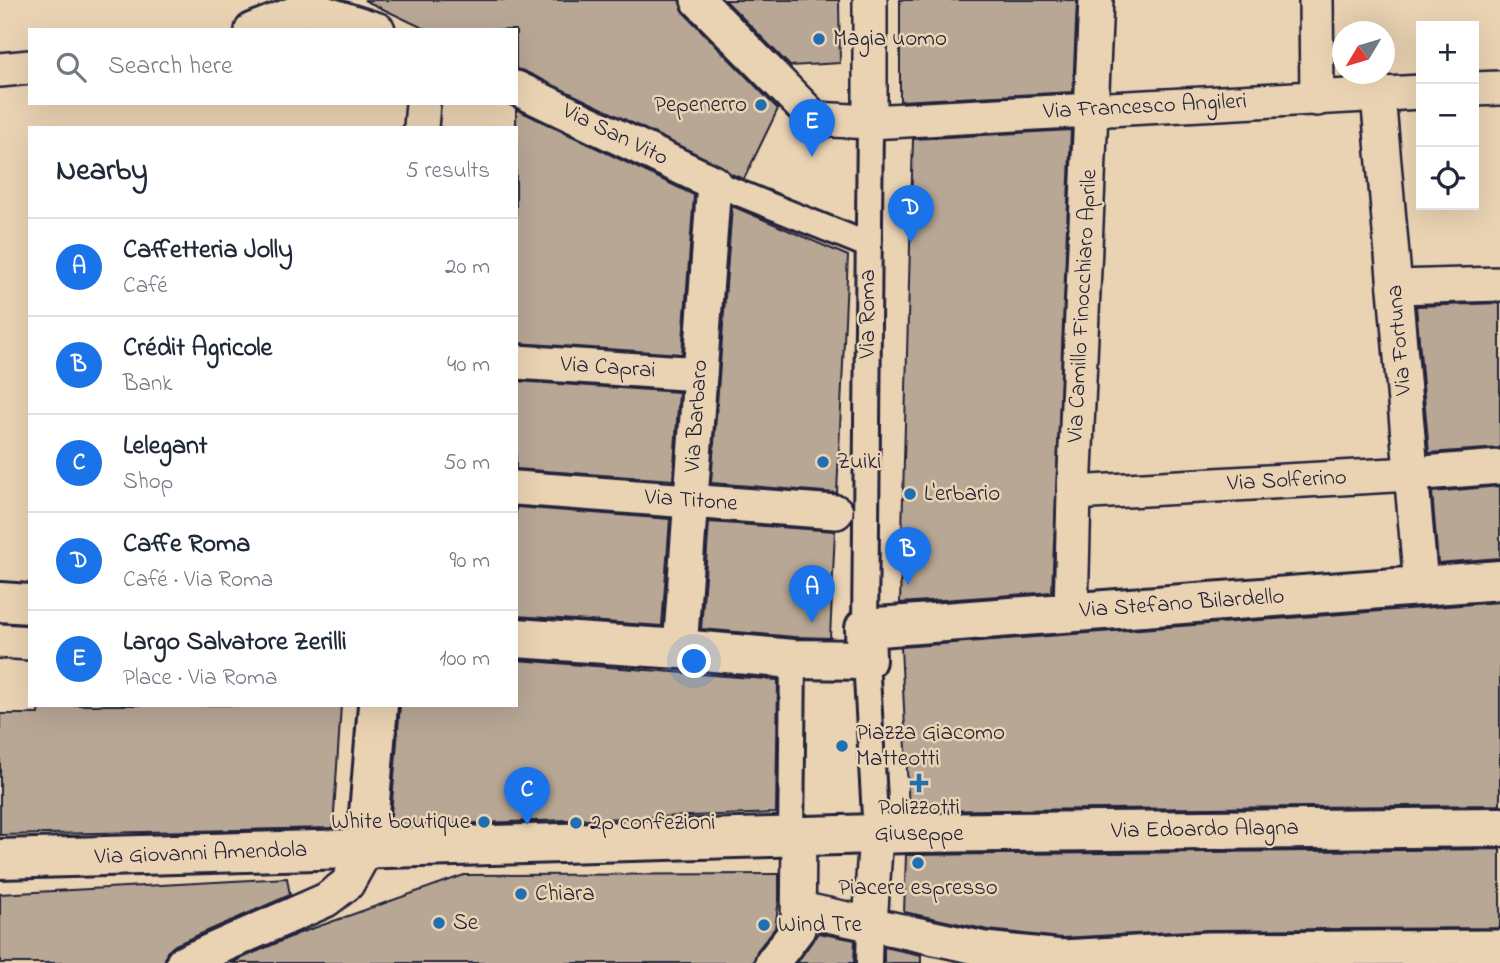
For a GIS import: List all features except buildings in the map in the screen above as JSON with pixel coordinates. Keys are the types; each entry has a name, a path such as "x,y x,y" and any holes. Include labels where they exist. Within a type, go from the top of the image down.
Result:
{"main road":[{"name":"Via Stefano Bilardello","path":"518,638 793,659 865,644 1072,612 1500,580"},
{"path":"0,602 28,604"},
{"path":"366,850 378,707"},
{"name":"Via Edoardo Alagna","path":"790,837 892,833 1500,827"},
{"name":"Via Giovanni Amendola","path":"0,859 790,837"}],"street":[{"name":"Via Francesco Angileri","path":"698,0 815,119 870,122 1416,92"},
{"name":"Via Roma","path":"865,644 851,513 868,245 870,0"},
{"name":"Via Camillo Finocchiaro Aprile","path":"1072,612 1074,493 1096,0"},
{"path":"1316,0 1317,99"},
{"path":"256,28 309,4 373,28"},
{"path":"0,70 28,67"},
{"path":"1479,89 1500,88"},
{"name":"Via San Vito","path":"518,89 714,183"},
{"name":"Via Fortuna","path":"1378,95 1421,585"},
{"path":"421,126 423,105"},
{"path":"714,183 868,245"},
{"name":"Via Barbaro","path":"680,649 714,183"},
{"path":"1395,286 1500,284"},
{"name":"Via Caprai","path":"518,362 700,374"},
{"name":"Via Solferino","path":"1074,493 1500,467"},
{"name":"Via Titone","path":"518,488 851,513"},
{"path":"0,641 28,643"},
{"path":"865,644 892,833 882,926 869,963"},
{"path":"772,963 799,919 790,837 793,659"},
{"path":"183,963 326,900 346,884 366,850"},
{"path":"799,919 882,926 965,954 985,949 1063,960 1208,949 1389,956 1500,947 1498,963"}],"place":[{"name":"Magia uomo","path":"819,39"},
{"name":"Pepenerro","path":"761,105"},
{"name":"Largo Salvatore Zerilli","path":"812,157"},
{"name":"Caffe Roma","path":"911,243"},
{"name":"Zuiki","path":"823,462"},
{"name":"L'erbario","path":"910,494"},
{"name":"Crédit Agricole","path":"908,585"},
{"name":"Caffetteria Jolly","path":"812,623"},
{"name":"Piazza Giacomo Matteotti","path":"842,746"},
{"name":"Polizzotti Giuseppe","path":"919,783"},
{"name":"White boutique","path":"484,822"},
{"name":"2p confezioni","path":"576,823"},
{"name":"Lelegant","path":"527,825"},
{"name":"Piacere espresso","path":"918,863"},
{"name":"Chiara","path":"521,894"},
{"name":"Se","path":"439,923"},
{"name":"Wind Tre","path":"764,925"}]}
